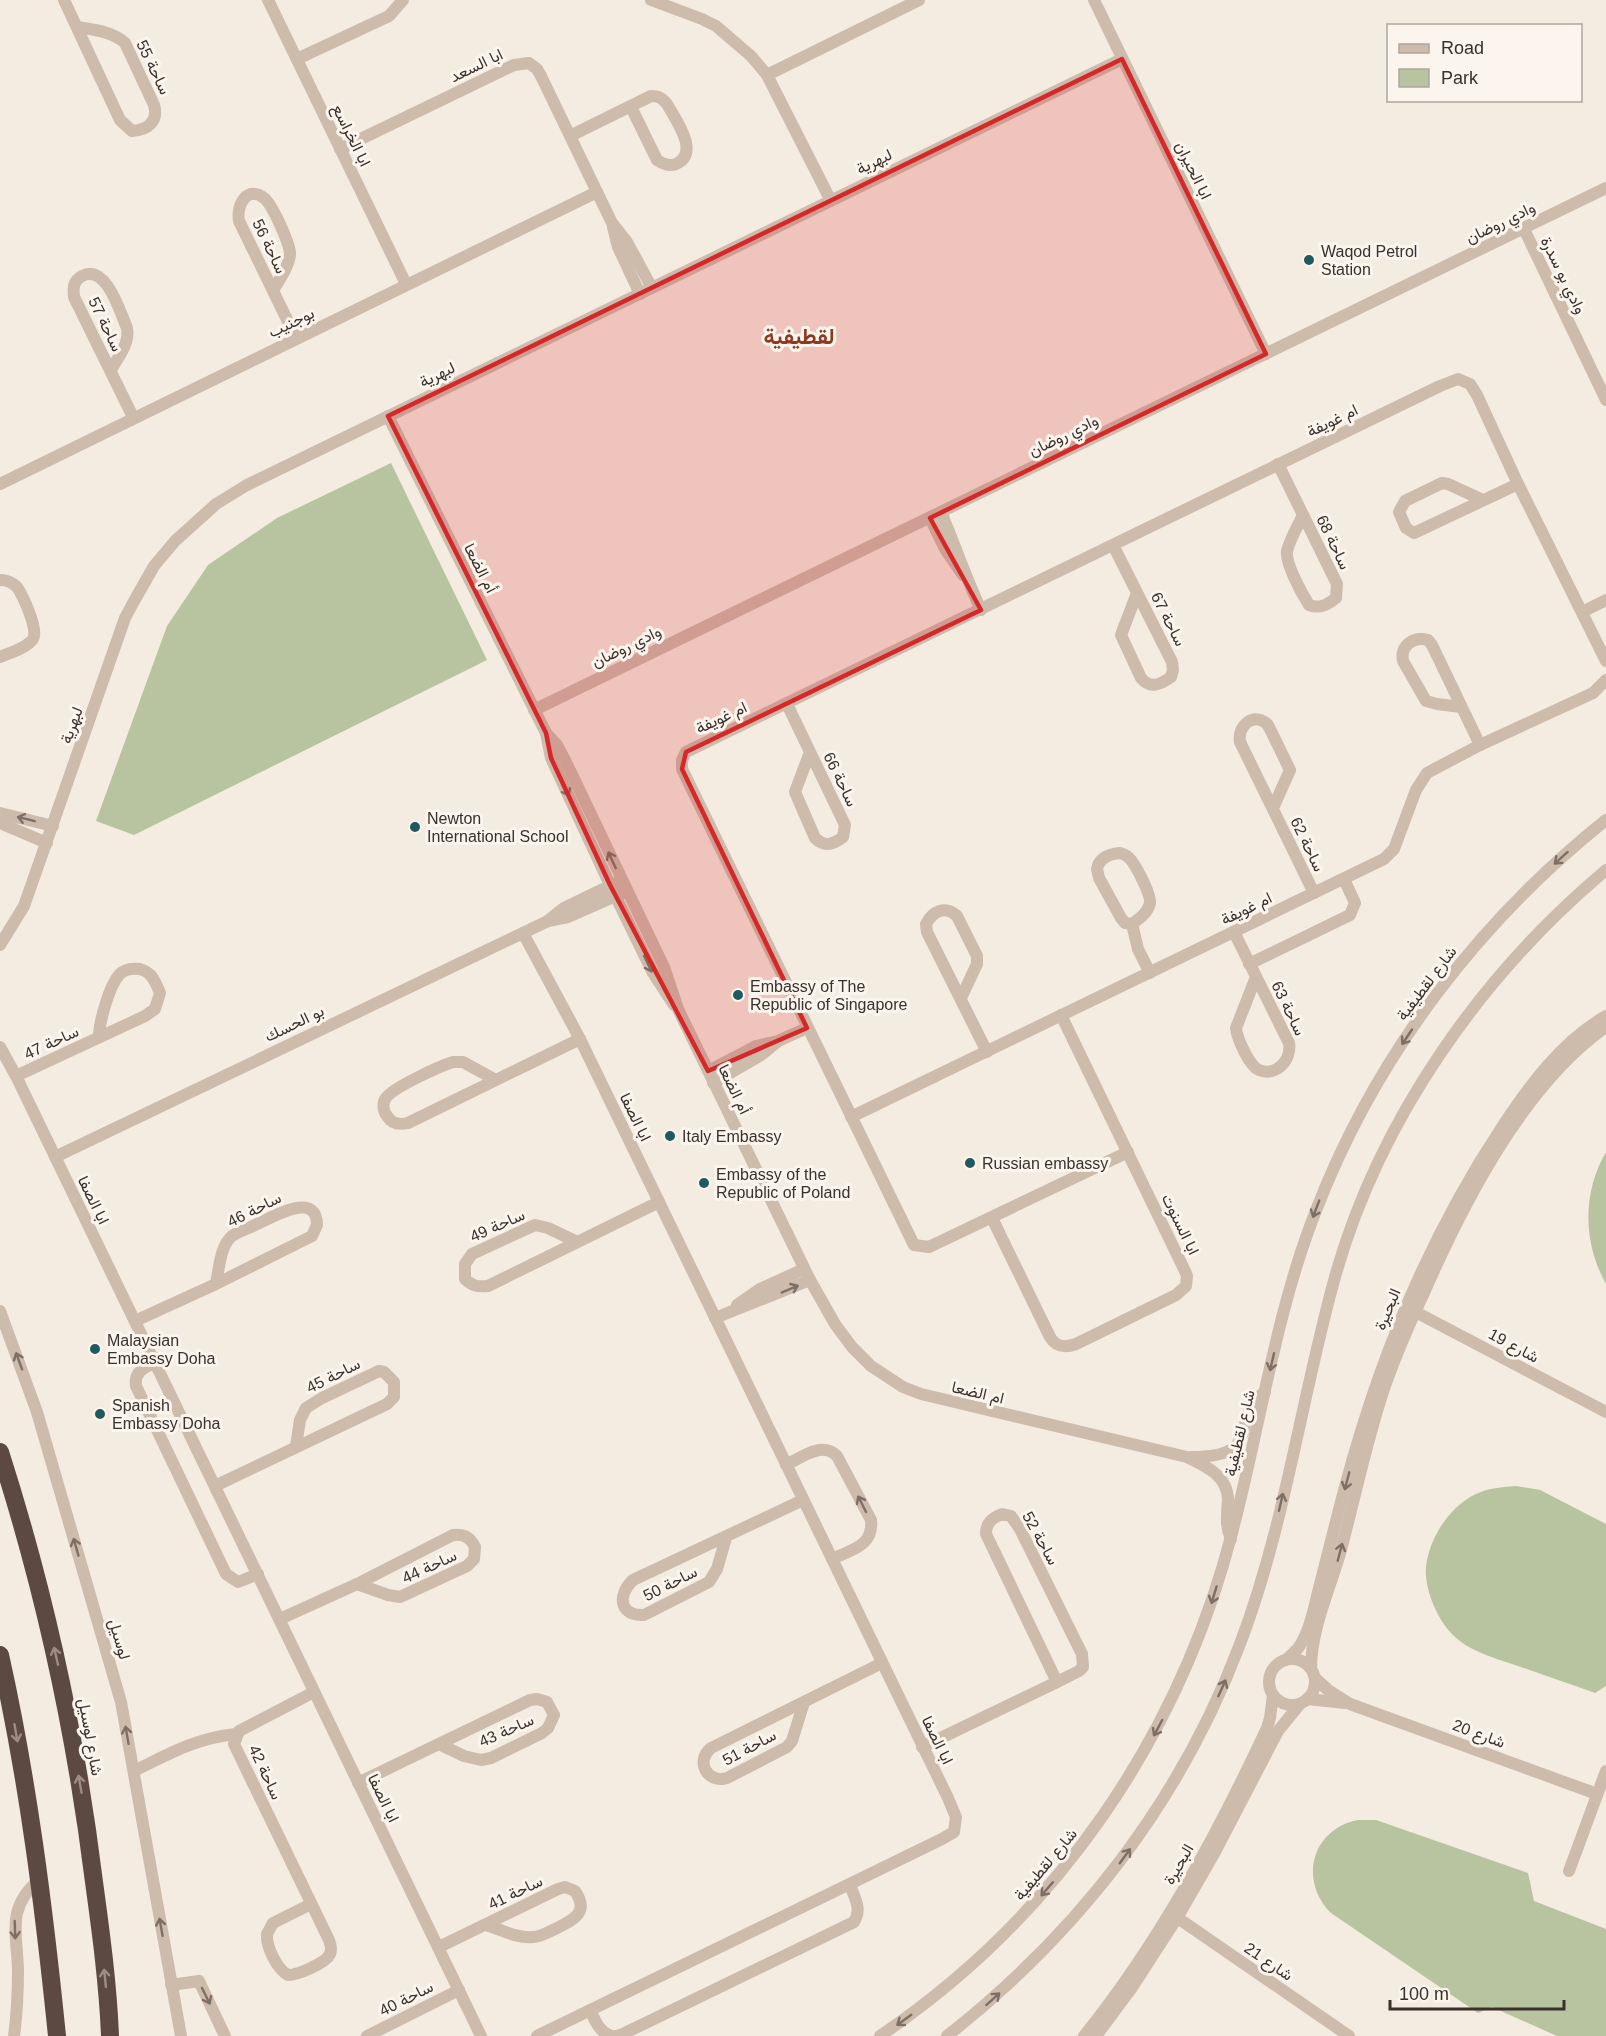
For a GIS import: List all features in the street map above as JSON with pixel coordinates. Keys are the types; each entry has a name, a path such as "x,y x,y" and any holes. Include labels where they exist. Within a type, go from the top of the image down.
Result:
{"highway":[{"name":"شارع لوسيل","path":"0,1452 40,1593 68,1713 88,1832 112,2031"},
{"path":"0,1655 22,1767 39,1880 57,2036"}],"street":[{"name":"ساحة 55","path":"64,0 120,120 132,131 149,126 156,111 124,43 111,34 78,27"},
{"name":"ابا الخراسع","path":"268,0 406,284"},
{"path":"297,59 389,16 403,0"},
{"path":"651,0 716,26 742,46 767,75 831,201"},
{"path":"767,75 919,0"},
{"name":"ابا الحيران","path":"1094,0 1266,354"},
{"name":"لبهرية","path":"0,945 24,906 125,618 154,566 175,541 216,504 247,485 1122,59"},
{"name":"ابا السعد","path":"340,149 506,69 529,63 537,69 612,223 618,248 640,294"},
{"path":"570,136 651,96 663,98 686,143 687,152 684,158 672,165 666,165 657,160 631,106"},
{"name":"وادي روضان","path":"534,710 1606,188"},
{"name":"بوجنيب","path":"0,484 597,192"},
{"name":"ساحة 56","path":"273,291 290,255 289,245 269,203 263,196 256,194 247,196 240,203 237,211 239,221 273,291 296,338"},
{"name":"ابا السعد","path":"612,223 627,242 652,288"},
{"name":"وادي بو سدرة","path":"1524,229 1606,399"},
{"name":"ساحة 57","path":"111,370 127,342 129,335 127,328 105,281 98,275 82,276 75,282 74,297 133,417"},
{"name":"ام غويفة","path":"1128,1152 929,1247 914,1245 681,765 684,756 691,749 1458,379 1467,381 1472,387 1606,661"},
{"name":"أم الضعا","path":"388,416 546,733 551,758 618,888 653,973 678,1009 807,1274"},
{"name":"ساحة 68","path":"1278,464 1337,584 1336,598 1316,608 1309,605 1288,562 1288,547 1303,515"},
{"path":"1484,500 1442,483 1404,501 1399,512 1406,528 1414,533 1518,484"},
{"path":"935,515 950,558 966,578 981,610"},
{"name":"ساحة 67","path":"1113,545 1172,662 1173,670 1170,677 1158,685 1145,683 1140,678 1121,635 1137,593"},
{"path":"0,580 10,582 16,587 35,626 35,634 28,644 0,657"},
{"path":"1582,612 1606,600"},
{"path":"1461,707 1426,701 1403,661 1402,653 1405,646 1421,638 1428,640 1480,745"},
{"name":"ام غويفة","path":"851,1117 1384,859 1390,854 1401,833 1420,781 1427,773 1480,745 1593,693 1606,680"},
{"name":"ساحة 66","path":"787,704 845,825 843,837 827,845 815,838 795,797 796,787 810,752"},
{"name":"ساحة 62","path":"1273,808 1290,770 1268,725 1264,721 1252,719 1243,724 1240,729 1240,742 1314,893"},
{"path":"0,813 52,826"},
{"name":"شارع لقطيفية","path":"880,2036 944,1989 987,1951 1036,1901 1094,1831 1138,1764 1185,1672 1208,1612 1231,1539 1292,1285 1315,1211 1353,1125 1389,1063 1423,1012 1480,940 1535,882 1606,820"},
{"path":"0,823 47,843"},
{"path":"1120,853 1131,860 1149,894 1148,909 1132,924 1125,923 1121,918 1099,878 1098,864 1110,854 1120,853"},
{"path":"947,2036 985,2007 1068,1925 1127,1853 1159,1807 1179,1772 1224,1683 1256,1597 1279,1514 1336,1273 1359,1208 1383,1154 1427,1076 1475,1007 1522,951 1580,892 1606,870"},
{"path":"1250,964 1350,915 1355,903 1344,879"},
{"name":"بو الحسك","path":"55,1157 523,933 549,921 568,917 618,888"},
{"path":"961,998 975,970 977,956 957,916 952,911 944,910 936,912 926,924 927,932 987,1052"},
{"path":"1132,924 1138,949 1150,973"},
{"name":"ساحة 63","path":"1234,932 1289,1043 1291,1052 1282,1065 1263,1071 1258,1070 1250,1062 1236,1028 1256,977"},
{"name":"ابا الصفا","path":"523,933 580,1039 955,1812 957,1821 954,1832 850,1885 537,2036"},
{"name":"ساحة 47","path":"16,1076 145,1016 155,1009 160,993 150,974 130,968 119,974 101,1021 99,1037"},
{"name":"ابا السنوت","path":"992,1218 1052,1340 1061,1346 1076,1344 1181,1292 1187,1281 1185,1271 1061,1015"},
{"name":"البحيرة","path":"1313,1673 1314,1639 1320,1605 1344,1514 1372,1413 1398,1351 1411,1309 1486,1161 1567,1046 1606,1016"},
{"name":"البحيرة","path":"1537,1086 1606,1027"},
{"path":"708,1071 756,1047 778,1041 807,1028"},
{"path":"494,1079 471,1066 453,1062 392,1092 384,1104 384,1111 393,1122 400,1125 408,1123 580,1039"},
{"path":"713,1083 760,1055 778,1041"},
{"name":"ابا الصفا","path":"1,1046 482,2036"},
{"name":"ساحة 49","path":"577,1242 548,1227 535,1225 472,1254 465,1264 465,1279 478,1287 488,1286 659,1202"},
{"name":"ساحة 46","path":"135,1322 216,1284 312,1236 317,1225 314,1213 306,1208 290,1209 232,1236 223,1252 216,1284"},
{"path":"715,1318 731,1310 760,1289 807,1274"},
{"name":"ام الضعا","path":"807,1274 835,1324 852,1347 871,1366 903,1387 937,1400 1187,1457 1209,1467 1222,1481 1228,1498 1226,1523 1231,1539"},
{"name":"شارع 19","path":"1411,1309 1606,1412"},
{"name":"لوسيل","path":"0,1311 44,1435 121,1702 181,2036"},
{"path":"155,1363 142,1369 137,1375 136,1386 226,1574 235,1581 258,1574"},
{"name":"ساحة 45","path":"215,1486 387,1404 394,1397 394,1382 384,1372 379,1371 312,1403 303,1413 296,1446"},
{"name":"ام الضعا","path":"1187,1457 1213,1457 1230,1451 1242,1437 1250,1409 1265,1392"},
{"path":"786,1465 818,1450 832,1451 837,1456 870,1521 872,1531 868,1539 860,1546 832,1559"},
{"name":"ساحة 50","path":"726,1538 717,1569 709,1582 644,1615 633,1613 624,1605 622,1594 633,1580 803,1500"},
{"name":"ساحة 52","path":"922,1747 1057,1682 1083,1667 1082,1654 1020,1529 1011,1516 1002,1514 990,1520 986,1534 1057,1682"},
{"name":"ساحة 44","path":"280,1619 357,1584 453,1535 467,1536 475,1547 474,1559 467,1566 405,1596 388,1595 357,1584"},
{"name":"البحيرة","path":"1286,1660 1299,1647 1320,1605"},
{"path":"1286,1660 1300,1661 1313,1673 1315,1687 1304,1702 1285,1704 1273,1695 1269,1685 1271,1674 1277,1665 1286,1660"},
{"name":"ساحة 51","path":"804,1702 792,1741 782,1751 722,1779 712,1778 704,1768 705,1754 711,1748 882,1663"},
{"name":"شارع 20","path":"1313,1673 1328,1690 1350,1704 1597,1794"},
{"name":"ساحة 42","path":"312,1904 273,1923 267,1934 268,1946 280,1969 288,1975 323,1962 332,1948 312,1904 235,1748 236,1734 244,1728 314,1692"},
{"name":"البحيرة","path":"1231,1811 1267,1728 1273,1695"},
{"name":"ساحة 43","path":"358,1784 530,1700 548,1702 552,1708 554,1715 548,1728 491,1758 475,1760 441,1745"},
{"name":"البحيرة","path":"1084,2036 1098,2030 1173,1915 1278,1731 1304,1702"},
{"name":"شارع 20","path":"1304,1702 1350,1704"},
{"path":"134,1771 196,1741 213,1736 236,1734"},
{"path":"1569,1871 1606,1771"},
{"path":"14,2036 18,1994 15,1916 22,1899 39,1880"},
{"path":"590,2010 598,2028 606,2034 614,2036 632,2030 854,1922 859,1911 850,1885"},
{"name":"ساحة 41","path":"439,1947 565,1887 575,1891 581,1902 581,1910 574,1919 532,1938 486,1925"},
{"name":"شارع 21","path":"1173,1915 1349,2036"},
{"path":"171,1985 199,1981 225,2036"},
{"name":"ساحة 40","path":"368,2036 459,1990"}],"highlighted area":[{"path":"1122,59 1266,354 930,518 981,610 686,752 682,769 807,1028 708,1071 610,885 551,758 546,733 388,416"}],"green space":[{"path":"391,463 487,660 134,835 96,821 167,626 208,565 277,518"},
{"path":"1606,1152 1606,1284 1593,1252 1588,1218 1593,1184"},
{"path":"1516,1486 1540,1490 1606,1524 1606,1686 1595,1693 1494,1658 1467,1646 1446,1628 1429,1593 1426,1575 1428,1556 1442,1524 1458,1506 1476,1494 1501,1487"},
{"path":"1358,1820 1376,1820 1528,1873 1534,1901 1606,1929 1606,2036 1557,2036 1492,2007 1478,2013 1331,1913 1321,1900 1315,1886 1313,1871 1315,1858 1321,1845 1330,1834 1342,1825"}],"place":[{"name":"Waqod Petrol Station","path":"1309,260"},
{"name":"Newton International School","path":"415,827"},
{"name":"Embassy of The Republic of Singapore","path":"738,995"},
{"name":"Italy Embassy","path":"670,1136"},
{"name":"Russian embassy","path":"970,1163"},
{"name":"Embassy of the Republic of Poland","path":"704,1183"},
{"name":"Malaysian Embassy Doha","path":"95,1349"},
{"name":"Spanish Embassy Doha","path":"100,1414"}],"district":[{"name":"لقطيفية","path":"799,336"}]}
